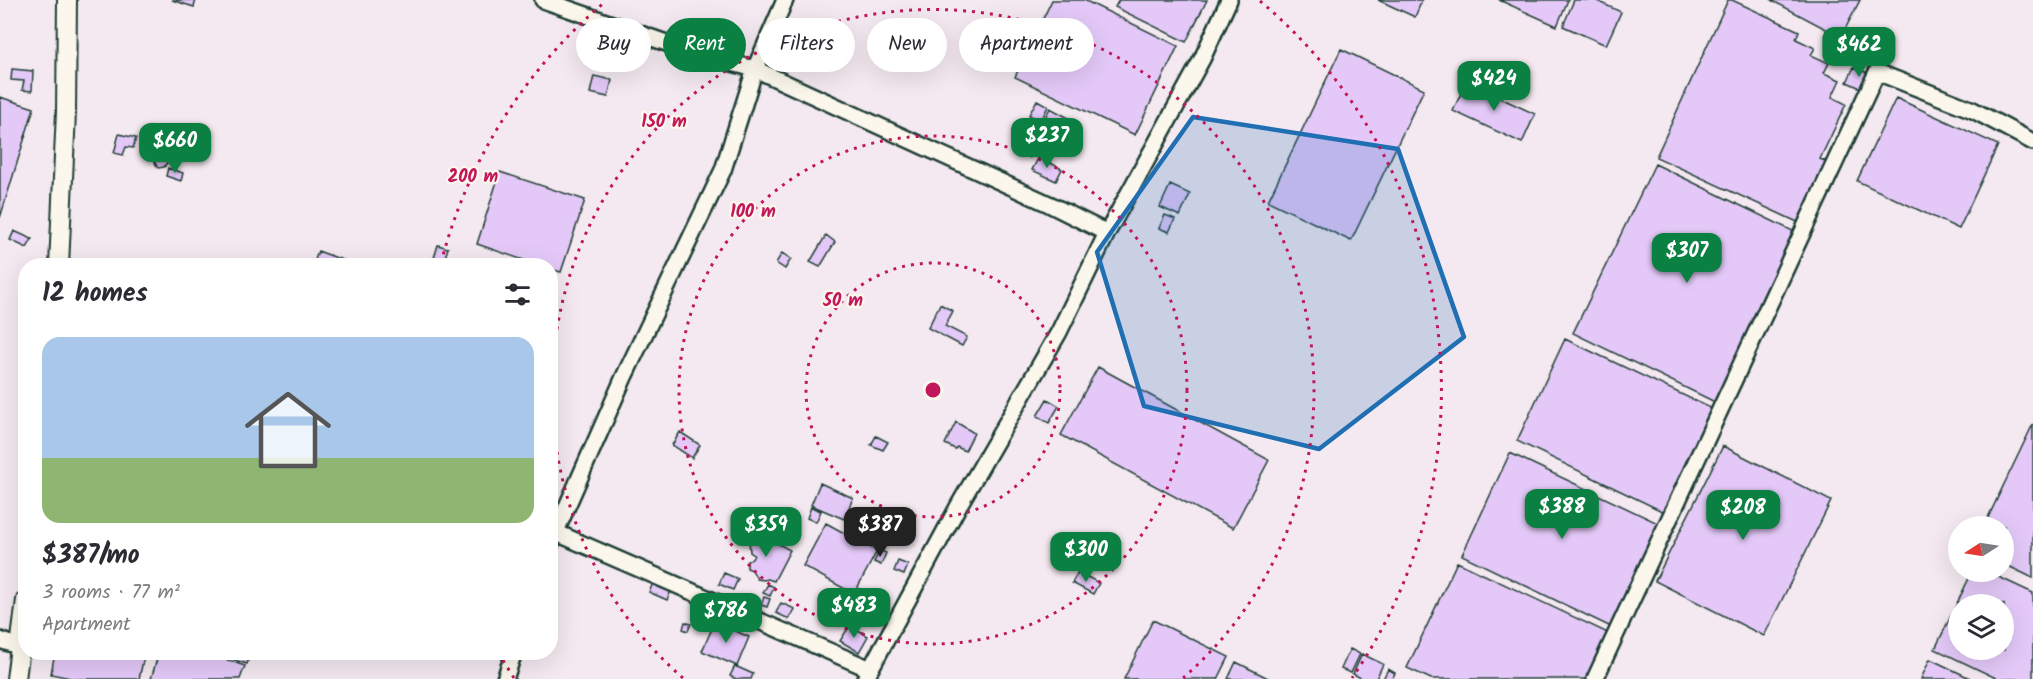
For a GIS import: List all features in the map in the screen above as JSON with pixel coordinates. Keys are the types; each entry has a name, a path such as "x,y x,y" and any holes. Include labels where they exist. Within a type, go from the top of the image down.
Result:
{"street":[{"path":"59,258 66,112 67,0"},
{"path":"543,0 698,54 755,69 1107,233"},
{"path":"558,523 624,377 723,171 755,69 784,0"},
{"path":"558,539 868,674 911,598 959,505 1059,332 1107,233 1202,59 1229,0"},
{"path":"1595,679 1877,72 1973,110 2033,142"},
{"path":"0,640 18,646"},
{"path":"16,679 18,660"},
{"path":"504,679 511,660"}],"highlighted area":[{"path":"1193,117 1398,149 1464,337 1319,449 1144,406 1097,252"}],"building":[{"path":"172,0 196,0 194,7"},
{"path":"1052,0 1084,0 1178,46 1135,135 1015,77 1017,72 1094,72 1094,18 1043,18"},
{"path":"1119,0 1207,0 1186,42 1115,7"},
{"path":"1378,0 1422,0 1415,17"},
{"path":"1499,0 1568,0 1557,26"},
{"path":"1574,0 1595,0 1621,12 1606,45 1563,26"},
{"path":"1728,0 1799,31 1796,39 1815,48 1811,55 1829,63 1824,73 1840,80 1832,97 1846,104 1820,159 1832,164 1804,225 1656,157"},
{"path":"1771,0 1860,0 1841,37"},
{"path":"1341,49 1424,89 1351,241 1268,201"},
{"path":"1854,67 1872,75 1865,90 1847,82"},
{"path":"12,69 33,71 32,91 22,90 24,81 11,80"},
{"path":"594,76 612,80 608,97 590,93"},
{"path":"1466,82 1535,114 1522,143 1453,111"},
{"path":"0,97 34,108 0,218"},
{"path":"1896,98 1998,145 1959,229 1857,181"},
{"path":"1037,100 1048,106 1041,121 1029,115"},
{"path":"1050,108 1069,118 1065,127 1056,123 1054,128 1043,122"},
{"path":"149,127 185,139 177,164 168,161 164,167 158,168 154,161 155,157 141,152"},
{"path":"119,134 136,138 133,148 126,147 123,155 114,153"},
{"path":"1039,157 1062,169 1056,181 1032,170"},
{"path":"1655,164 1801,235 1719,404 1573,333"},
{"path":"168,168 183,173 181,181 166,176"},
{"path":"500,172 585,200 561,272 558,271 558,258 518,258 477,244"},
{"path":"1170,185 1190,194 1180,216 1160,207"},
{"path":"1165,215 1175,219 1169,232 1159,228"},
{"path":"14,231 32,239 27,248 10,240"},
{"path":"826,235 835,242 820,267 810,262"},
{"path":"438,245 448,248 445,258 434,258"},
{"path":"318,251 337,258 316,258"},
{"path":"782,253 791,259 785,269 776,263"},
{"path":"940,304 953,311 945,326 967,337 962,346 928,328"},
{"path":"1565,339 1717,411 1668,514 1517,441"},
{"path":"1098,367 1269,460 1233,528 1061,435"},
{"path":"1047,399 1059,406 1049,423 1037,416"},
{"path":"956,422 974,433 965,451 945,444"},
{"path":"2033,424 2033,578 2014,569 2014,516 1989,516"},
{"path":"680,432 700,445 692,458 672,445"},
{"path":"876,436 888,442 883,450 871,445"},
{"path":"1723,446 1831,501 1764,636 1655,581"},
{"path":"1510,453 1662,525 1613,628 1462,555"},
{"path":"820,483 853,498 844,519 811,505"},
{"path":"811,507 821,511 816,522 807,518"},
{"path":"826,523 877,551 854,594 803,566"},
{"path":"759,534 790,550 774,581 757,579 752,570 747,568 747,561 754,555 750,552 749,541"},
{"path":"880,550 886,553 881,565 874,562"},
{"path":"898,561 908,565 904,575 894,571"},
{"path":"1457,562 1608,633 1586,679 1431,679 1407,668"},
{"path":"1078,572 1099,583 1093,594 1072,583"},
{"path":"724,573 738,579 733,590 719,584"},
{"path":"654,581 672,589 667,600 649,592"},
{"path":"1967,582 2009,582 2033,593 2033,679 1998,679 1958,660 2014,660 2014,594 1961,594"},
{"path":"768,584 774,587 770,596 763,593"},
{"path":"764,597 770,599 767,607 761,605"},
{"path":"705,598 715,602 706,623 696,618"},
{"path":"781,603 795,609 789,619 776,613"},
{"path":"1153,620 1229,657 1218,679 1124,679"},
{"path":"685,622 691,624 688,631 683,629"},
{"path":"715,622 749,637 737,666 702,651"},
{"path":"1948,622 1948,655 1935,649"},
{"path":"850,625 868,636 859,652 840,641"},
{"path":"1350,649 1360,654 1351,673 1341,669"},
{"path":"1362,654 1383,664 1376,679 1363,679 1353,674"},
{"path":"1930,659 1972,679 1921,679"},
{"path":"54,660 143,660 139,679 75,679 51,674"},
{"path":"157,660 227,660 245,666 240,679 151,679"},
{"path":"235,660 248,660 247,664"},
{"path":"1236,662 1270,679 1228,679"},
{"path":"735,666 753,674 751,679 736,679 730,676"},
{"path":"1388,669 1395,673 1392,679 1383,679"}]}
